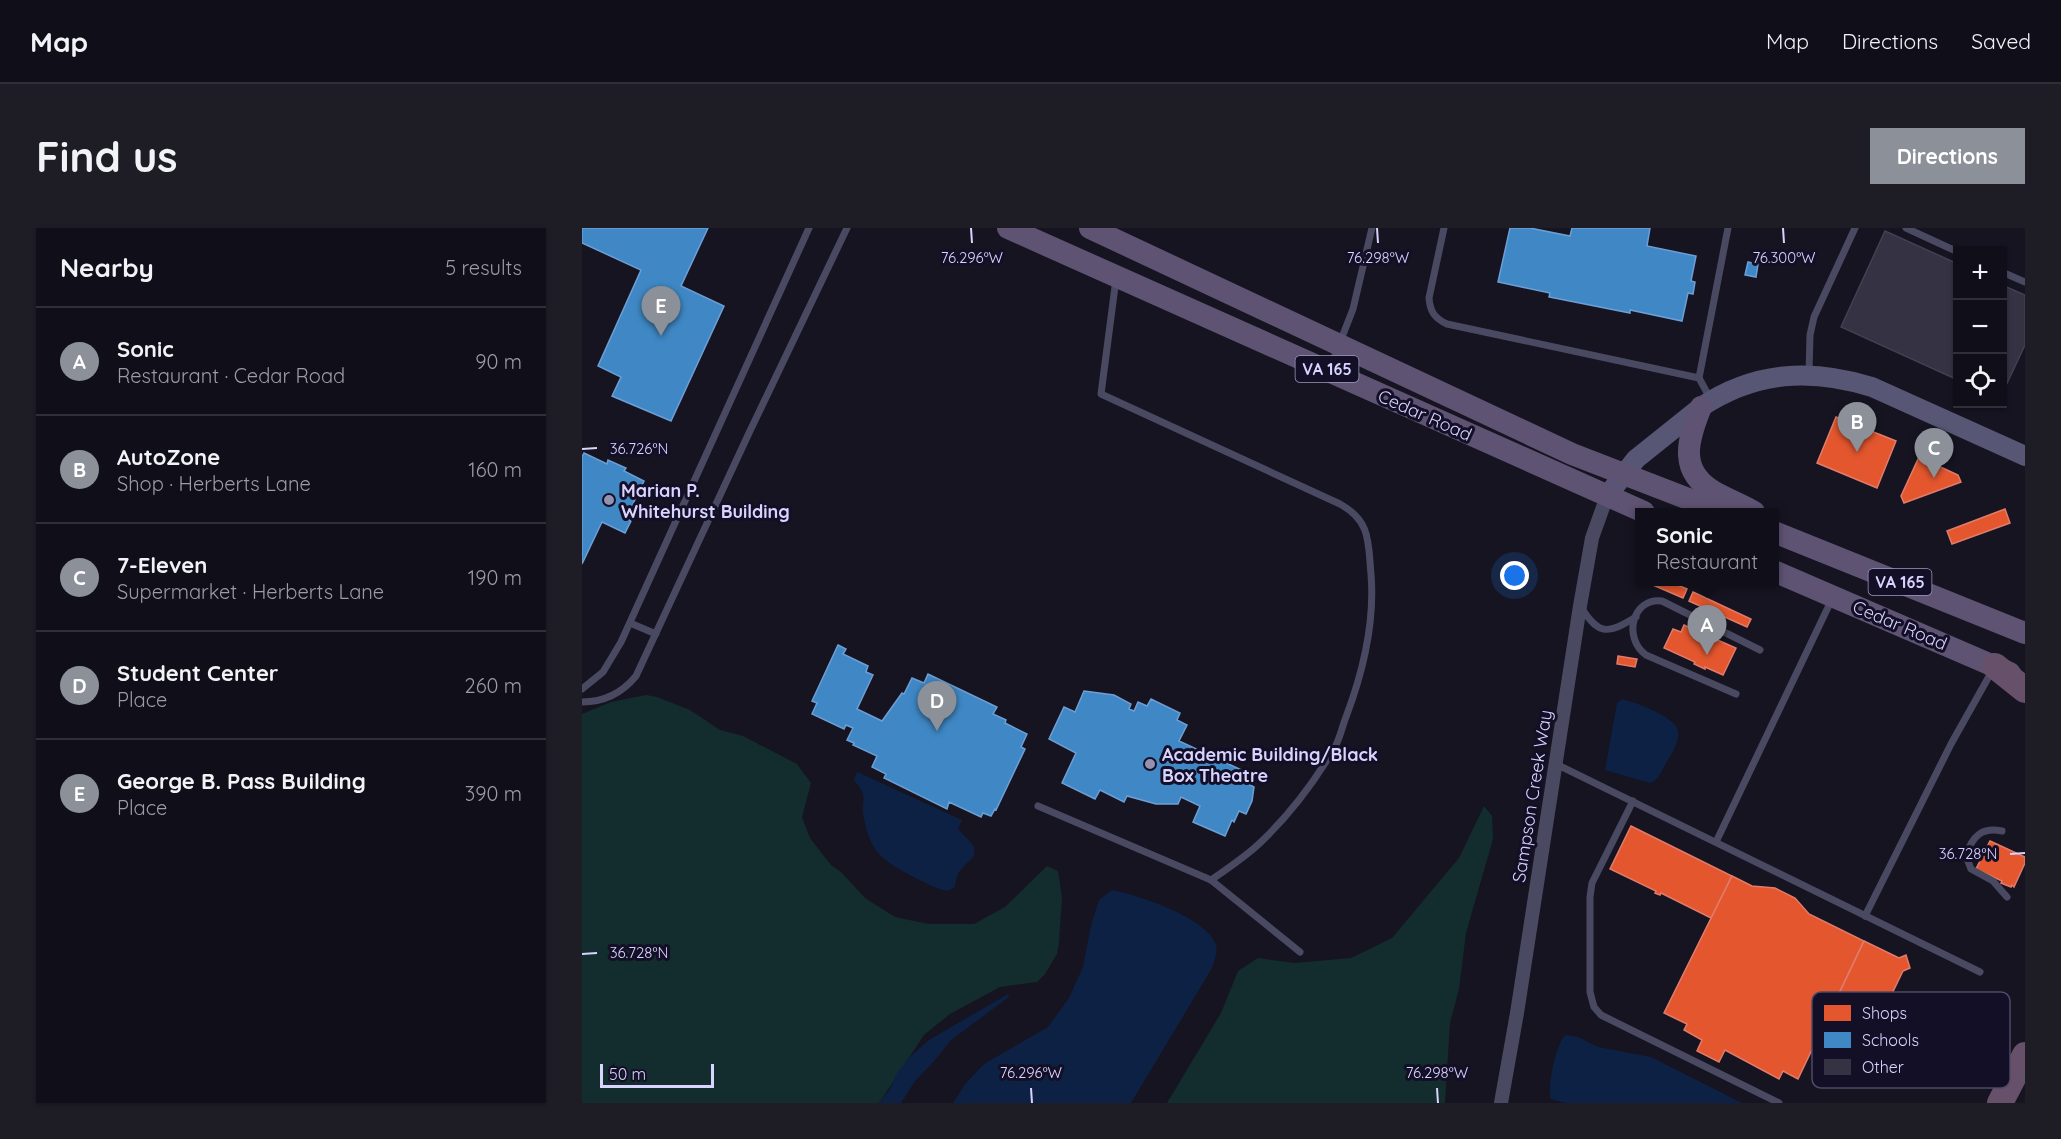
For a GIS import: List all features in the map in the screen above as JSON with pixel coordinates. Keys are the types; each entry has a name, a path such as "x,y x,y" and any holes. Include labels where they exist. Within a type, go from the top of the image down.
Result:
{"highway":[{"path":"1995,666 2025,690"},
{"path":"2010,1084 2025,1055"},
{"path":"2000,1103 2008,1088"}],"main road":[{"name":"Cedar Road","path":"1008,228 1635,509"},
{"name":"Cedar Road","path":"1090,228 1572,454 1709,508"},
{"path":"1706,404 1690,440 1692,468 1698,479 1706,486 1745,508"},
{"path":"1779,528 1805,543"},
{"name":"VA 165","path":"1779,534 2025,633"},
{"name":"Cedar Road","path":"1779,573 2025,679"}],"street":[{"path":"1607,496 1641,454 1706,404 1754,381 1777,376 1809,375 1849,380 1872,387 2025,456"},
{"name":"Sampson Creek Way","path":"1502,1103 1580,606 1592,538 1607,496"}],"lane":[{"path":"582,689 603,672 613,658 809,228"},
{"path":"582,702 604,700 617,694 636,676 847,228"},
{"path":"1329,370 1353,309 1372,228"},
{"path":"1444,228 1429,298 1429,306 1438,320 1700,378"},
{"path":"1706,404 1700,378 1728,228"},
{"path":"1809,375 1810,335 1814,318 1855,228"},
{"path":"1906,228 1953,250"},
{"path":"2007,274 2025,282"},
{"path":"1116,276 1101,394 1340,504 1354,512 1361,521 1369,547 1372,582 1370,622 1361,672 1336,746 1288,814 1260,843 1211,880"},
{"path":"1716,842 1833,597"},
{"path":"1736,694 1639,650 1632,638 1632,631 1642,606 1654,600 1662,601 1760,650"},
{"path":"1580,606 1593,625 1606,630 1620,627 1636,617"},
{"path":"630,623 656,634"},
{"path":"1865,916 1951,744 1995,666"},
{"path":"1556,764 1980,972"},
{"path":"1633,801 1592,883 1590,992 1594,1006 1601,1015 1779,1103"},
{"path":"1038,806 1211,880 1300,952"},
{"path":"2002,831 1991,829 1980,833 1972,842 1966,856 1971,869 1993,881 2007,897"}],"green space":[{"path":"646,695 690,710 720,730 743,736 797,764 811,783 802,817 810,838 831,865 841,872 865,898 895,917 929,924 974,924 1005,907 1047,866 1058,871 1062,897 1059,943 1057,954 1045,974 1037,982 1000,987 950,1014 924,1035 879,1103 582,1103 582,714 611,702"},
{"path":"1484,806 1492,816 1493,839 1466,933 1459,989 1450,1023 1445,1103 1167,1103 1221,1013 1238,971 1258,958 1294,963 1351,958 1392,938 1459,858"}],"water":[{"path":"1622,699 1663,716 1676,726 1678,731 1673,751 1653,782 1605,770 1617,703"},
{"path":"857,772 962,820 958,829 974,846 974,856 959,873 955,887 947,891 933,887 894,866 874,848 863,812 862,791 854,780"},
{"path":"1112,890 1171,909 1200,926 1210,935 1216,945 1216,956 1212,968 1131,1103 953,1103 966,1083 984,1064 1048,1027 1069,998 1083,967 1091,925 1099,900"},
{"path":"1008,994 1009,997 951,1040 915,1081 901,1103 879,1103 890,1089 897,1073 929,1040"},
{"path":"1566,1035 1578,1037 1598,1047 1651,1057 1742,1103 1565,1103 1551,1099 1550,1085 1553,1065 1562,1039"}],"building: Shops":[{"path":"1836,417 1896,441 1877,488 1817,463"},
{"path":"1919,457 1958,475 1961,482 1904,503 1901,496"},
{"path":"2005,509 2010,523 1952,544 1947,531"},
{"path":"1655,586 1680,586 1687,589 1683,598"},
{"path":"1693,592 1751,619 1747,627 1689,601"},
{"path":"1684,625 1736,648 1723,675 1694,664 1695,662 1664,648 1673,629 1681,632"},
{"path":"1618,656 1637,659 1635,667 1617,664"},
{"path":"1631,826 1732,876 1711,918 1661,893 1660,895 1655,893 1656,891 1610,869"},
{"path":"1990,841 2025,857 2025,863 2014,887 2001,883 2002,881 1976,869"},
{"path":"1732,876 1752,886 1775,888 1795,898 1809,914 1864,941 1840,992 1812,992 1812,1050 1798,1079 1783,1071 1779,1079 1725,1050 1719,1062 1697,1051 1702,1040 1684,1030 1687,1024 1664,1013"},
{"path":"1864,941 1899,958 1906,955 1910,968 1903,971 1893,992 1840,992"}],"building: Schools":[{"path":"582,228 708,228 681,286 724,306 671,421 612,396 621,377 598,366 641,270 582,243"},
{"path":"1510,228 1530,228 1570,236 1572,228 1650,228 1647,246 1696,256 1691,281 1695,282 1693,294 1688,293 1682,321 1549,297 1550,293 1498,282"},
{"path":"1748,262 1758,264 1756,277 1745,275"},
{"name":"Marian P. Whitehurst Building","path":"584,453 607,464 608,460 626,468 624,471 644,481 626,518 631,521 625,533 602,522 582,564 582,457"},
{"path":"838,645 846,649 843,654 868,666 866,672 873,675 857,709 882,721 902,693 904,694 912,678 924,683 928,674 997,707 993,714 1027,734 1021,747 1025,749 991,816 983,813 981,817 949,802 947,809 884,778 886,774 872,767 877,756 847,740 853,728 846,725 844,729 812,714 817,703 812,701"},
{"name":"Academic Building/Black Box Theatre","path":"1084,691 1114,695 1131,704 1129,709 1134,711 1138,702 1147,706 1151,699 1180,713 1177,720 1187,725 1179,741 1248,773 1246,775 1254,778 1250,785 1254,787 1252,801 1246,814 1239,811 1225,836 1193,822 1200,806 1181,797 1178,804 1156,804 1127,796 1124,802 1100,790 1095,799 1062,783 1076,753 1049,739 1064,707 1075,712"}],"building: Other":[{"path":"1885,231 1953,262 1953,378 1841,327"},
{"path":"2007,287 2025,295 2025,345 2007,383"}],"place":[{"name":"George B. Pass Building","path":"661,336"},
{"name":"AutoZone","path":"1857,452"},
{"name":"7-Eleven","path":"1934,478"},
{"name":"Marian P. Whitehurst Building","path":"609,500"},
{"name":"Sonic","path":"1707,655"},
{"name":"Student Center","path":"937,731"},
{"name":"Academic Building/Black Box Theatre","path":"1150,764"}]}
